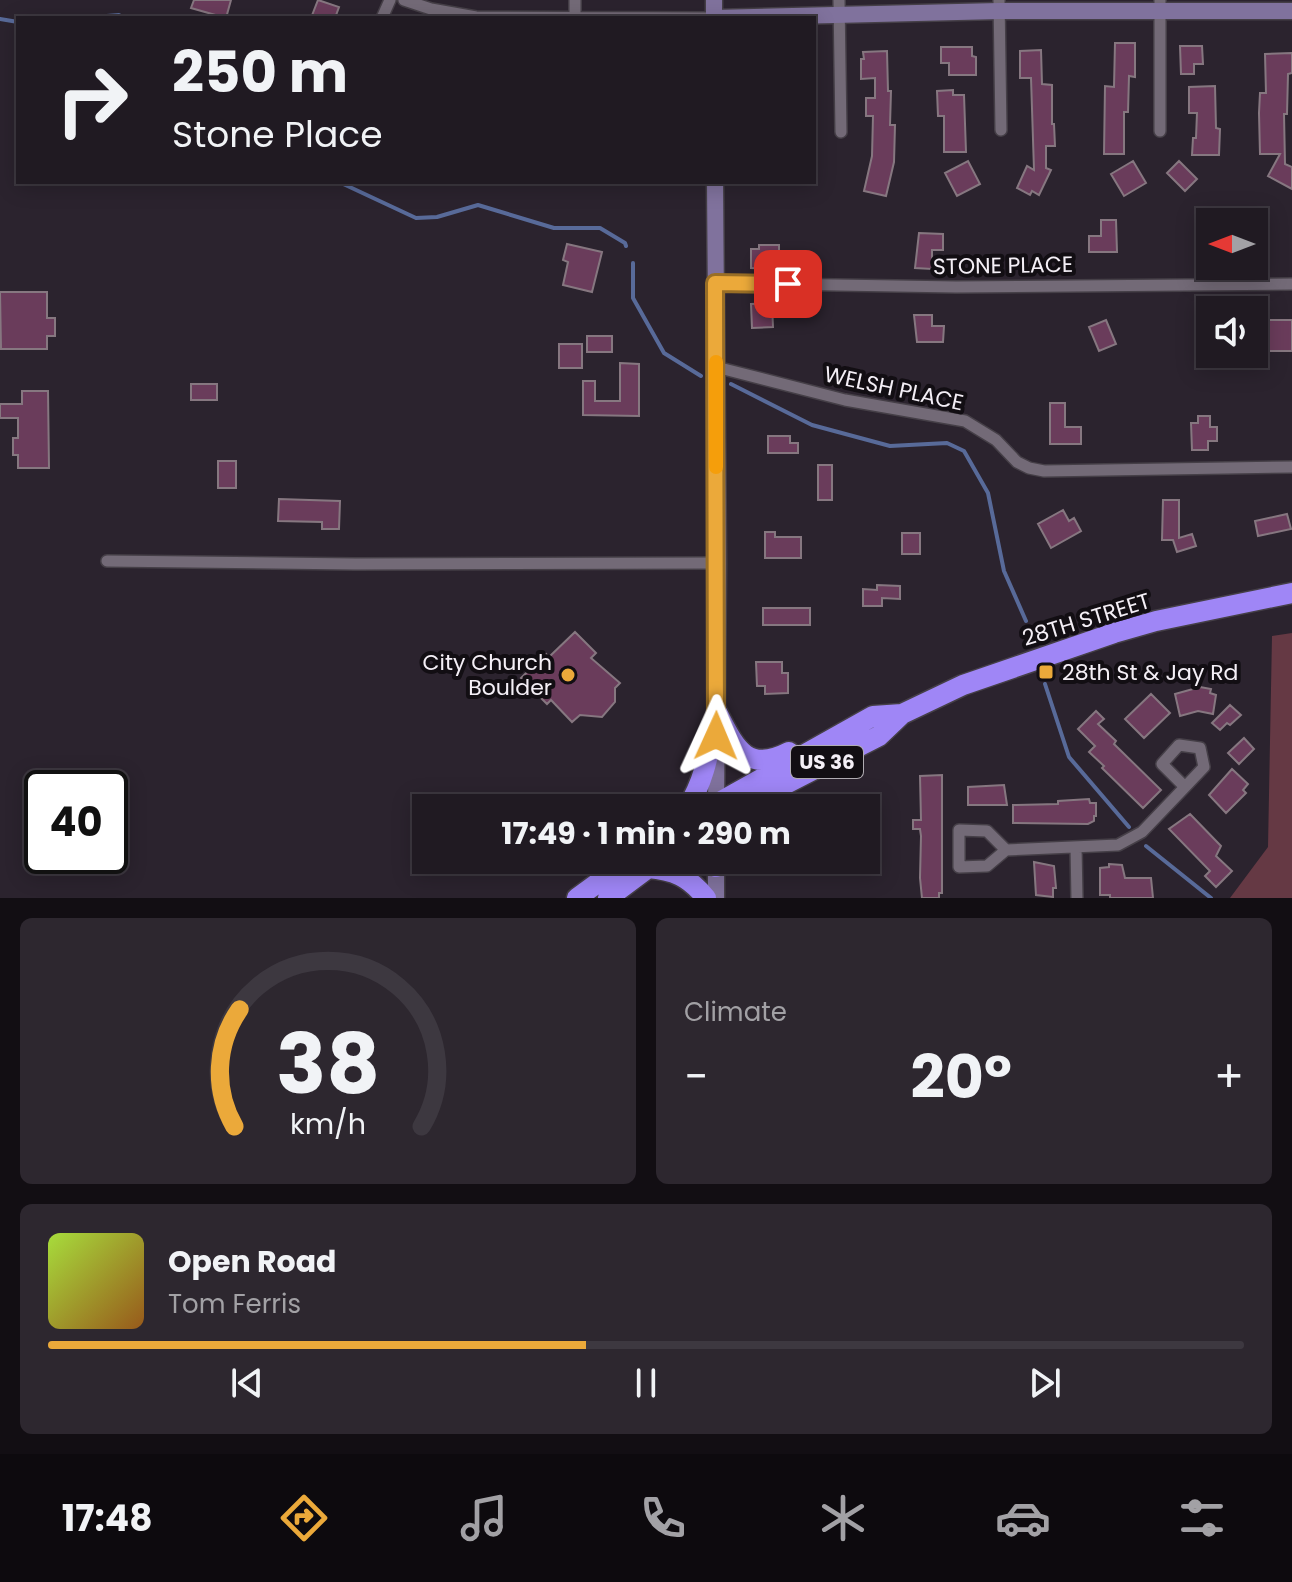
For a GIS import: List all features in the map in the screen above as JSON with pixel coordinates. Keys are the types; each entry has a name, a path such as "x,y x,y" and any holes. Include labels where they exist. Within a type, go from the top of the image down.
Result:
{"highway":[{"name":"28TH STREET","path":"734,794 873,716 902,714 993,674 1114,633 1156,621 1292,593"},
{"path":"717,712 734,745 752,759 760,760 773,760 848,722 873,716"},
{"path":"696,794 704,773 717,712"},
{"name":"28TH STREET","path":"768,794 879,736 902,714"},
{"path":"577,898 624,874"},
{"path":"608,898 633,874"},
{"path":"678,874 686,877 706,898"}],"street":[{"path":"404,0 431,9 470,16"},
{"path":"999,6 1001,130"},
{"path":"737,16 839,7 1160,6 1292,11"},
{"path":"1160,6 1160,131"},
{"path":"839,7 841,132"},
{"path":"714,794 718,563 715,184"},
{"name":"STONE PLACE","path":"715,283 956,287 1292,284"},
{"name":"WELSH PLACE","path":"716,367 845,400 965,421 996,440 1017,462 1044,471 1292,467"},
{"path":"107,561 718,563"},
{"path":"1006,850 987,831 959,830 959,867 987,866 1006,850 1118,845 1131,840 1185,787"},
{"path":"1076,847 1077,898"},
{"path":"716,898 717,874"}],"shaded area":[{"path":"1292,633 1292,898 1230,898 1268,847 1272,636"}],"building":[{"path":"194,0 231,0 227,16 191,8"},
{"path":"318,0 339,7 336,16 312,16"},
{"path":"1115,43 1135,43 1135,77 1129,76 1128,112 1124,112 1124,154 1104,154 1105,86 1114,87"},
{"path":"1180,46 1202,46 1203,64 1194,64 1194,74 1181,74"},
{"path":"941,47 972,47 972,56 976,57 976,75 949,75 949,63 941,63"},
{"path":"1041,50 1042,84 1052,85 1055,146 1046,146 1046,168 1051,170 1039,195 1032,191 1030,195 1017,188 1027,166 1034,170 1031,78 1020,78 1020,51"},
{"path":"887,51 890,125 895,125 894,162 886,196 864,191 872,156 873,116 866,116 866,98 875,98 875,78 861,79 861,59 864,59 863,52"},
{"path":"1292,53 1287,114 1284,114 1285,164 1292,167 1292,189 1268,176 1280,154 1260,154 1259,113 1260,93 1266,93 1265,54"},
{"path":"1215,86 1216,128 1220,129 1219,155 1192,155 1197,113 1189,113 1189,87"},
{"path":"953,90 953,95 964,95 966,152 944,152 944,116 938,116 937,91"},
{"path":"968,161 980,184 957,196 945,173"},
{"path":"1133,161 1146,183 1124,196 1111,174"},
{"path":"1179,161 1197,179 1185,191 1167,173"},
{"path":"1101,220 1116,220 1117,252 1089,252 1089,236 1101,236"},
{"path":"919,233 943,234 943,250 932,250 932,269 915,268"},
{"path":"567,244 602,252 592,292 563,285 568,262 563,260"},
{"path":"759,245 779,245 779,269 751,268 751,249 759,249"},
{"path":"0,292 47,292 47,318 55,318 55,336 47,336 47,349 1,349"},
{"path":"772,303 773,327 752,328 751,304"},
{"path":"914,315 932,315 932,326 944,326 943,342 917,342"},
{"path":"1106,320 1116,344 1099,351 1089,327"},
{"path":"1268,320 1292,320 1292,351 1269,351"},
{"path":"587,336 612,336 612,352 587,352"},
{"path":"559,344 582,344 582,368 559,368"},
{"path":"620,363 639,364 639,416 583,415 583,381 595,381 595,401 620,401"},
{"path":"191,384 217,384 217,400 191,400"},
{"path":"22,391 48,391 49,468 18,468 18,455 13,455 13,438 18,438 18,418 0,418 0,404 22,404"},
{"path":"1050,403 1065,403 1065,427 1081,427 1081,444 1050,444"},
{"path":"1198,416 1210,416 1210,427 1217,427 1217,441 1208,441 1208,450 1192,450 1191,423 1198,423"},
{"path":"768,436 790,436 790,443 798,443 798,453 768,453"},
{"path":"218,461 236,461 236,488 218,488"},
{"path":"818,465 832,465 832,500 818,500"},
{"path":"279,499 340,501 339,529 322,529 322,522 278,521"},
{"path":"1163,500 1179,500 1179,538 1192,534 1196,546 1177,552 1173,540 1162,540"},
{"path":"1063,510 1069,521 1074,518 1081,531 1051,548 1038,524"},
{"path":"1287,514 1291,529 1258,536 1255,521"},
{"path":"765,532 775,532 775,537 801,537 801,558 765,558"},
{"path":"902,533 920,533 920,554 902,554"},
{"path":"877,585 900,586 900,599 882,598 882,606 863,606 863,589 877,590"},
{"path":"763,608 810,608 810,625 763,625"},
{"name":"City Church Boulder","path":"575,632 596,653 591,658 620,683 615,688 615,702 602,717 580,715 572,722 551,700 547,704 521,678"},
{"path":"756,662 782,662 782,673 788,673 788,693 765,694 765,686 757,686"},
{"path":"1200,687 1211,689 1210,693 1216,695 1213,714 1198,711 1180,716 1175,694"},
{"path":"1151,694 1170,713 1144,738 1125,719"},
{"path":"1230,705 1241,715 1220,730 1212,723"},
{"path":"1096,711 1104,719 1098,724 1116,741 1114,744 1161,790 1143,808 1089,752 1095,746 1078,729"},
{"path":"1244,738 1254,749 1239,764 1228,753"},
{"path":"1232,769 1248,784 1243,790 1246,793 1226,813 1209,795"},
{"path":"942,775 942,893 939,893 939,898 922,898 921,836 920,829 913,829 913,820 921,820 920,776"},
{"path":"1004,785 1007,805 968,805 968,787"},
{"path":"1089,799 1090,803 1096,803 1096,816 1088,824 1013,823 1013,805 1058,804 1058,801"},
{"path":"1190,814 1221,846 1216,856 1232,871 1216,887 1205,876 1210,871 1169,829"},
{"path":"1034,862 1054,866 1056,888 1053,888 1053,897 1036,895"},
{"path":"1109,864 1122,865 1125,878 1151,878 1153,898 1110,898 1110,895 1100,895 1100,868 1109,867"}],"waterway":[{"path":"107,16 120,16"},
{"path":"0,19 16,22"},
{"path":"343,184 416,218 437,217 478,205 554,228 600,228 626,246"},
{"path":"633,263 633,298 664,353 701,376"},
{"path":"731,384 812,425 890,446 947,443 964,451 988,493 1004,571 1026,621"},
{"path":"1045,684 1069,757 1129,827"},
{"path":"1146,846 1211,898"}],"slow traffic":[{"path":"716,362 716,467"}],"place":[{"name":"28th St & Jay Rd","path":"1046,672"},
{"name":"City Church Boulder","path":"568,675"}],"route":[{"path":"716,736 715,283 788,284"}]}
